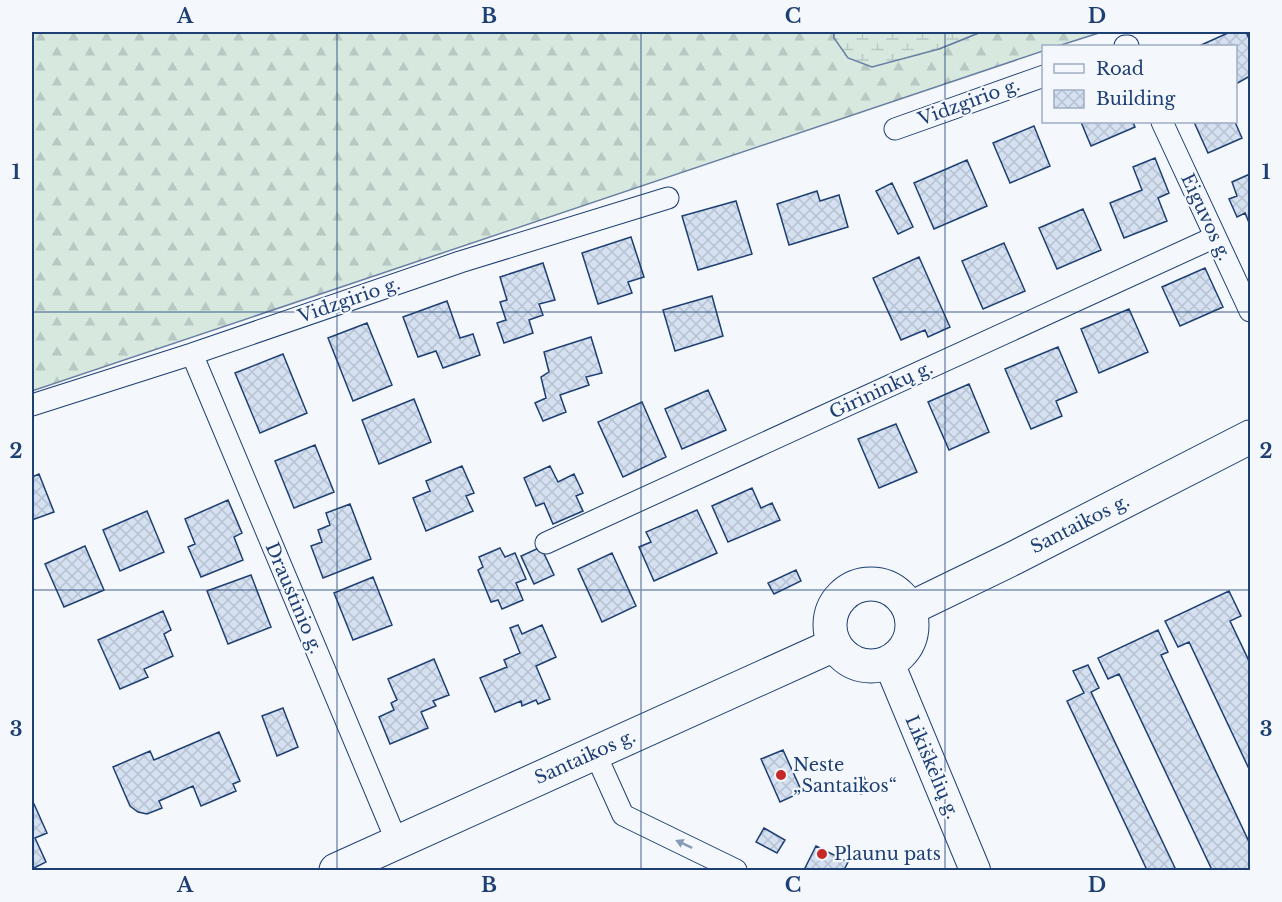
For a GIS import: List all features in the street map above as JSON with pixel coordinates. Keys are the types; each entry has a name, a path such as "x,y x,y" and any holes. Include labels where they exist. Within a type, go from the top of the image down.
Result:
{"main road":[{"name":"Santaikos g.","path":"909,609 1251,437"},
{"path":"875,583 889,587 902,596 909,609 913,621 912,634 907,646 889,663 873,667 858,664 844,657 834,645 830,630 830,616 836,602 846,591 860,585 875,583"},
{"name":"Santaikos g.","path":"336,870 834,645"}],"street":[{"name":"Vidzgirio g.","path":"895,129 1042,77"},
{"name":"Eiguvos g.","path":"1162,123 1251,311"},
{"name":"Vidzgirio g.","path":"32,405 192,354 460,262 668,198"},
{"name":"Girininkų g.","path":"546,543 1215,237"},
{"name":"Draustinio g.","path":"192,354 397,842"},
{"name":"Likiškėlių g.","path":"889,663 975,870"},
{"path":"595,753 623,815 736,870"}],"green space":[{"path":"32,32 834,32 834,38 939,49 981,32 1102,32 1061,45 1042,45 1042,51 32,391"},
{"path":"834,32 981,32 939,49 872,67 848,58 834,38"}],"building":[{"path":"1230,32 1246,32 1250,41 1250,76 1237,83 1237,45 1201,45"},
{"path":"1081,123 1133,123 1135,127 1091,146"},
{"path":"1194,123 1235,123 1242,138 1208,153"},
{"path":"1034,126 1050,166 1010,183 993,143"},
{"path":"1155,158 1169,193 1158,198 1167,221 1124,238 1110,203 1142,190 1133,167"},
{"path":"967,160 987,206 934,229 914,183"},
{"path":"1250,174 1250,225 1245,213 1237,217 1229,199 1237,196 1232,182"},
{"path":"892,183 913,227 898,234 876,191"},
{"path":"817,191 820,201 839,195 848,227 789,245 777,204"},
{"path":"736,201 752,254 698,270 682,216"},
{"path":"1083,209 1101,250 1057,269 1039,228"},
{"path":"631,237 644,277 628,282 632,293 598,304 582,253"},
{"path":"1004,243 1025,291 983,309 962,261"},
{"path":"919,257 950,327 928,337 925,330 901,340 873,278"},
{"path":"543,263 555,300 539,304 543,315 529,320 533,333 504,343 497,323 506,320 500,302 507,300 500,277"},
{"path":"1205,268 1223,307 1180,326 1162,287"},
{"path":"712,296 723,336 675,351 663,310"},
{"path":"447,301 460,338 473,334 480,355 443,368 436,351 418,357 403,317"},
{"path":"1129,309 1148,352 1099,373 1081,329"},
{"path":"367,323 392,385 353,401 328,338"},
{"path":"591,337 602,373 586,377 589,385 560,395 566,412 543,421 535,403 546,398 541,377 549,372 544,352"},
{"path":"1058,347 1077,392 1056,401 1062,416 1031,429 1005,369"},
{"path":"283,354 307,413 260,433 235,373"},
{"path":"969,384 989,432 949,450 928,402"},
{"path":"708,390 726,430 682,449 665,409"},
{"path":"414,399 431,442 379,464 362,420"},
{"path":"642,402 666,457 623,477 598,422"},
{"path":"896,424 917,472 879,488 858,439"},
{"path":"315,445 334,492 294,508 275,461"},
{"path":"462,466 474,493 466,496 473,511 426,531 413,498 430,491 426,481"},
{"path":"550,466 558,482 574,474 583,493 576,496 583,511 553,524 544,503 536,506 524,478"},
{"path":"39,474 54,512 32,520 32,477"},
{"path":"752,488 761,508 772,503 780,520 728,542 712,506"},
{"path":"228,500 242,533 234,537 243,560 201,577 188,547 195,544 185,519"},
{"path":"350,504 371,559 323,578 311,546 322,542 318,530 330,525 326,513"},
{"path":"697,510 717,553 654,581 639,547 651,542 646,532"},
{"path":"147,511 164,552 120,571 103,530"},
{"path":"85,546 104,590 64,607 45,564"},
{"path":"541,547 554,575 534,584 521,556"},
{"path":"500,548 505,557 515,553 526,579 516,583 523,600 502,609 498,600 491,602 478,570 483,567 479,557"},
{"path":"612,553 636,606 602,622 578,569"},
{"path":"796,570 801,581 774,594 768,583"},
{"path":"251,575 271,627 228,644 207,591"},
{"path":"373,577 392,625 353,640 334,593"},
{"path":"1229,591 1241,616 1230,621 1250,663 1250,771 1189,642 1178,647 1165,621"},
{"path":"163,611 171,630 164,634 173,656 144,669 148,677 120,689 98,640"},
{"path":"518,625 522,634 542,625 556,657 536,666 550,699 538,704 536,700 522,706 521,701 495,712 480,678 507,667 504,660 520,653 510,628"},
{"path":"1158,630 1168,652 1161,655 1250,844 1250,870 1212,870 1119,674 1108,679 1098,658"},
{"path":"434,659 449,695 433,701 436,706 421,712 428,728 390,744 379,717 394,710 391,703 397,700 388,679"},
{"path":"1088,665 1099,688 1091,692 1176,870 1147,870 1067,701 1084,693 1073,671"},
{"path":"283,708 298,747 277,756 262,716"},
{"path":"219,732 240,781 233,784 236,791 201,806 193,786 159,801 162,808 147,814 138,812 130,806 113,767 150,751 154,760"},
{"path":"783,750 802,792 780,802 761,759"},
{"path":"864,777 870,790 861,794 855,780"},
{"path":"34,804 47,833 35,838 46,862 32,869 32,805"},
{"path":"764,828 785,840 777,853 756,842"},
{"name":"Plaunu pats","path":"816,846 848,862 844,870 804,870"}],"place":[{"name":"Neste „Santaikos“","path":"781,775"},
{"name":"Plaunu pats","path":"822,854"}]}
